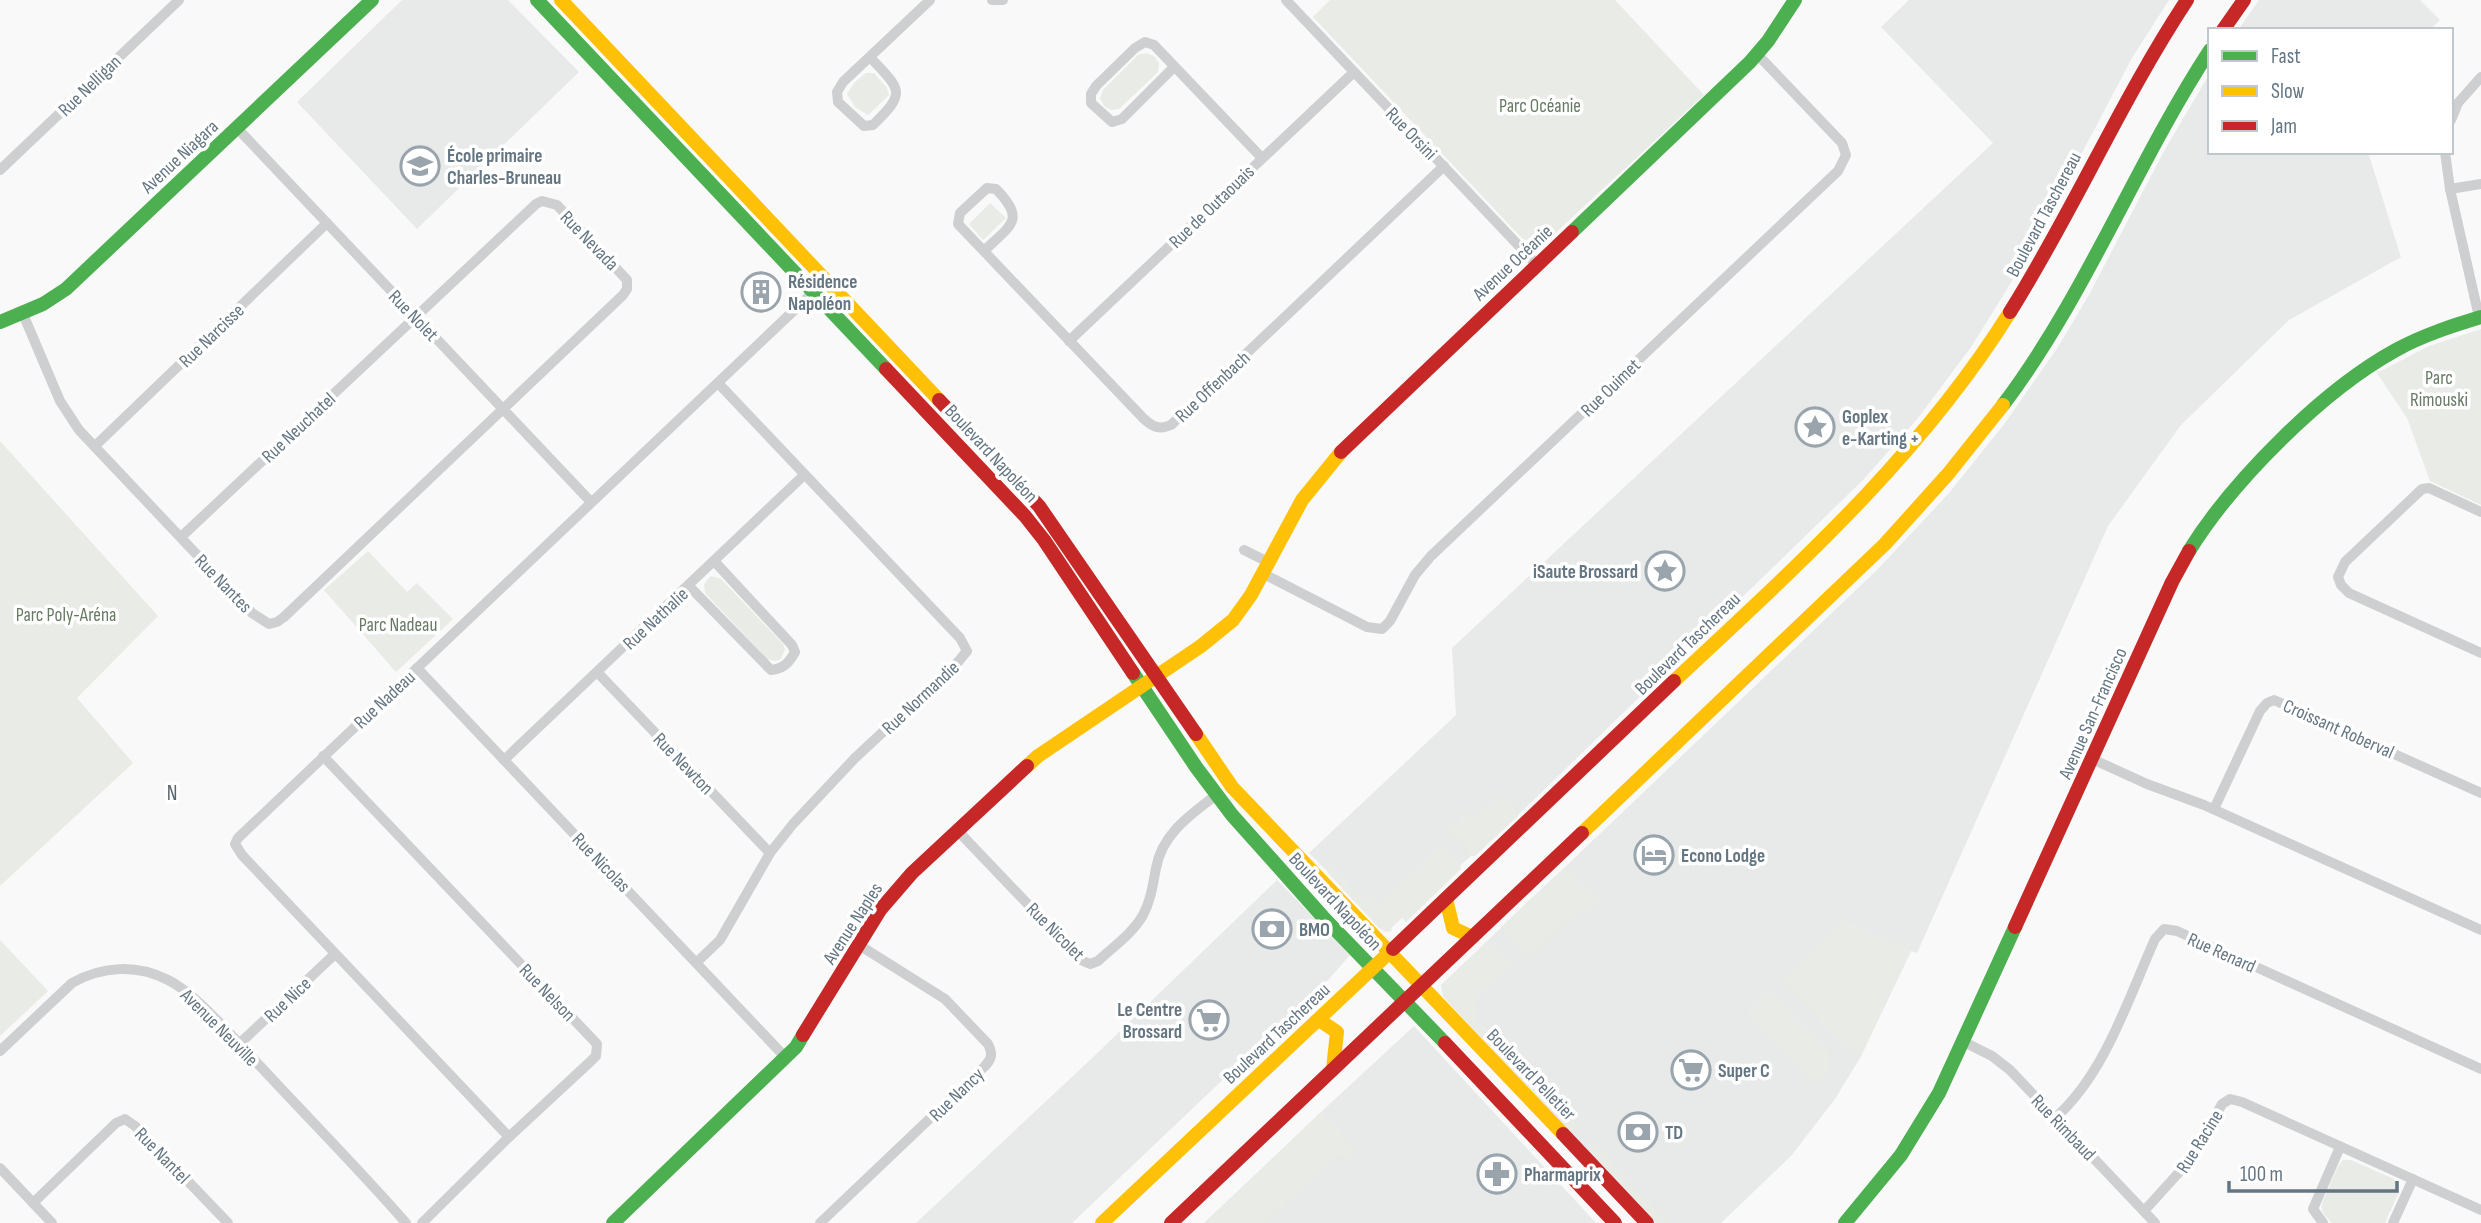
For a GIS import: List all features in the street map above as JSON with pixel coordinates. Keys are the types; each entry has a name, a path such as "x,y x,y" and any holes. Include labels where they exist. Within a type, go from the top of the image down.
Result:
{"street":[{"name":"Rue Nelligan","path":"0,170 179,0"},
{"name":"Boulevard Napoléon","path":"537,0 1025,516 1044,540 1216,795 1295,887 1373,968"},
{"name":"Boulevard Napoléon","path":"561,0 1039,506 1232,787 1389,954"},
{"path":"870,57 896,86 897,97 873,125 864,125 838,102 837,92 843,82 930,0"},
{"path":"992,0 1003,0"},
{"name":"Rue Orsini","path":"1286,0 1537,265"},
{"name":"Avenue Océanie","path":"1156,676 1233,620 1244,606 1302,500 1332,461 1757,54 1795,0"},
{"name":"Boulevard Taschereau","path":"1102,1223 1389,954 1881,482 1973,368 2026,286 2123,103 2187,0"},
{"path":"2224,28 2244,0"},
{"name":"Avenue Niagara","path":"0,322 23,314 66,289 237,128 364,3"},
{"path":"1174,67 1122,119 1112,122 1091,103 1091,94 1096,86 1135,48 1145,43 1154,45 1261,158"},
{"path":"590,55 602,44"},
{"path":"1171,1223 1910,519 1954,469 2014,390 2066,310 2166,121 2208,53"},
{"name":"Rue Ouimet","path":"1265,568 1367,627 1382,629 1390,621 1415,575 1431,556 1838,171 1846,155 1842,143 1757,54"},
{"name":"Rue de Outaouais","path":"1069,341 1354,72"},
{"path":"2453,115 2458,103 2481,77"},
{"name":"Rue Nolet","path":"237,128 591,502"},
{"path":"2445,154 2450,188 2480,317"},
{"name":"Rue Offenbach","path":"984,251 1012,223 1014,212 1010,203 996,189 987,188 960,213 958,224 1151,426 1162,429 1171,425 1444,166"},
{"path":"2450,188 2481,184"},
{"name":"Rue Nevada","path":"416,317 536,204 550,201 557,205 621,272 627,280 627,289 504,409"},
{"name":"Rue Narcisse","path":"94,446 327,223"},
{"name":"Rue Nadeau","path":"509,1137 242,855 235,844 237,838 826,280"},
{"name":"Rue Nantes","path":"23,314 60,401 79,430 261,620 269,624 277,622 504,409"},
{"name":"Rue Neuchatel","path":"181,537 416,317"},
{"name":"Avenue San-Francisco","path":"1845,1223 1884,1178 1930,1111 1964,1042 2179,567 2211,518 2240,482 2325,398 2363,368 2421,337 2480,317"},
{"name":"Rue Normandie","path":"697,962 720,940 771,853 820,794 967,651 960,638 718,383"},
{"name":"Rue Nathalie","path":"504,760 804,475"},
{"path":"2481,512 2429,488 2422,489 2345,562 2338,577 2349,593 2481,653"},
{"path":"1244,551 1265,568"},
{"path":"689,586 771,670 780,669 791,659 795,652 792,645 715,562"},
{"name":"Rue Nicolas","path":"417,668 786,1058"},
{"name":"Rue Newton","path":"597,673 771,853"},
{"name":"Avenue Naples","path":"613,1223 800,1042 894,892 957,830 1048,748 1156,676"},
{"name":"Croissant Roberval","path":"2214,809 2260,711 2274,700 2481,793"},
{"name":"Rue Nelson","path":"323,756 597,1044 596,1056 422,1223"},
{"path":"2092,759 2147,784 2214,809 2481,930"},
{"name":"Rue Nicolet","path":"957,830 1081,960 1090,964 1098,961 1138,923 1149,901 1158,859 1169,835 1216,795"},
{"path":"1295,887 1310,872"},
{"path":"1446,899 1453,928 1472,937"},
{"name":"Rue Renard","path":"2055,1118 2075,1100 2091,1078 2155,939 2161,930 2168,929 2481,1069"},
{"name":"Rue Nancy","path":"820,1223 984,1067 992,1052 988,1044 945,999 859,946"},
{"name":"Rue Nice","path":"239,1044 335,954"},
{"name":"Boulevard Pelletier","path":"1389,954 1517,1086 1639,1221"},
{"path":"1373,968 1615,1223"},
{"name":"Avenue Neuville","path":"0,1051 72,983 94,972 118,969 154,974 179,986 239,1044 405,1223"},
{"path":"1319,1020 1337,1032 1333,1069"},
{"name":"Rue Rimbaud","path":"1964,1042 2002,1063 2155,1223"},
{"path":"1500,1101 1517,1086"},
{"name":"Rue Racine","path":"2144,1211 2193,1157 2226,1100 2242,1102 2481,1210"},
{"name":"Rue Nantel","path":"33,1203 116,1123 125,1119 135,1126 228,1223"},
{"path":"2323,1223 2313,1209 2340,1147"},
{"path":"0,1168 52,1223"},
{"path":"2393,1223 2413,1179"}],"shaded area":[{"name":"École primaire Charles-Bruneau","path":"402,0 508,0 579,72 417,229 297,102"},
{"path":"1909,0 2169,0 2132,58 2035,242 2006,291 1971,347 1918,418 1864,479 1515,818 1390,926 1380,924 1309,853 1456,715 1452,648 1993,143 1881,27"},
{"path":"2259,0 2420,0 2440,20 2432,28 2239,28"},
{"path":"2208,76 2208,154 2369,154 2401,257 2289,320 2181,425 2108,526 1917,953 1911,951 1860,1058 1835,1099 1791,1156 1721,1223 1656,1223 1446,1000 1441,985 1879,568 1949,493 2005,423 2058,347 2090,293 2164,151"},
{"name":"Le Centre Brossard","path":"1277,880 1350,955 1330,978 1072,1223 916,1223 1089,1061"},
{"path":"1414,1026 1596,1223 1204,1223 1321,1112"}],"green space":[{"name":"Parc Océanie","path":"1330,0 1615,0 1704,95 1535,252 1313,17"},
{"path":"1146,53 1154,56 1159,63 1158,72 1119,109 1111,110 1104,106 1100,98 1103,90 1138,55"},
{"path":"866,73 874,73 887,88 889,95 868,115 855,107 847,94 854,83"},
{"path":"990,203 1006,218 983,240 969,224"},
{"name":"Parc Rimouski","path":"2481,329 2481,505 2430,481 2407,418 2377,373 2429,346"},
{"name":"Parc Poly-Aréna","path":"0,441 158,616 77,698 133,763 0,886"},
{"name":"Parc Nadeau","path":"368,551 407,592 417,583 453,619 396,672 324,590"},
{"path":"711,576 721,579 783,644 785,649 781,659 767,659 705,593 704,584"},
{"path":"1503,794 1515,807 1518,816 1472,856 1448,830 1449,824 1452,826 1467,811 1473,818"},
{"path":"1441,846 1461,869 1406,922 1402,918 1391,928 1392,931 1380,929 1327,872 1337,858 1340,860 1334,868 1366,902 1374,895 1381,903"},
{"path":"1564,868 1581,884 1604,898 1590,911 1584,905 1528,958 1504,933 1504,924"},
{"path":"1842,918 1911,951 1860,1058 1841,1043 1781,980"},
{"path":"0,940 48,991 0,1036"},
{"path":"1489,944 1517,971 1516,973 1509,967 1473,1000 1480,1011 1474,1016 1521,1066 1529,1060 1530,1063 1517,1072 1511,1069 1443,996 1441,985 1484,945"},
{"path":"1766,993 1773,994 1829,1053 1831,1067 1815,1086 1746,1013"},
{"path":"1544,1076 1538,1084 1577,1125 1584,1118 1584,1123 1577,1129 1569,1131 1532,1091 1535,1083"},
{"path":"1321,1112 1357,1150 1348,1160 1338,1154 1264,1223 1206,1223"},
{"path":"1592,1141 1670,1223 1656,1223 1589,1152"},
{"path":"2343,1160 2351,1160 2394,1179 2399,1185 2399,1192 2385,1223 2332,1223 2324,1214 2322,1203"}],"traffic: fast":[{"path":"0,322 43,304 66,289 372,0"},
{"path":"537,0 886,369"},
{"path":"1572,232 1750,62 1768,41 1795,0"},
{"path":"2003,405 2060,319 2208,53"},
{"path":"2189,551 2230,495 2255,467 2310,412 2339,388 2396,350 2438,331 2481,317"},
{"path":"1133,673 1232,815 1323,917 1445,1043"},
{"path":"1845,1223 1901,1155 1939,1093 2015,927"},
{"path":"613,1223 796,1047 803,1035"}],"traffic: slow":[{"path":"561,0 939,400"},
{"path":"1674,681 1811,551 1897,461 1975,364 2010,312"},
{"path":"1582,833 1885,544 1948,474 2003,405"},
{"path":"1027,766 1201,646 1233,620 1251,595 1302,500 1341,452"},
{"path":"1196,734 1232,787 1563,1134"},
{"path":"1446,899 1453,928 1472,937"},
{"path":"1102,1223 1393,949"},
{"path":"1319,1020 1337,1032 1333,1069"}],"traffic: jam":[{"path":"2010,312 2163,38 2187,0"},
{"path":"2224,28 2244,0"},
{"path":"1341,452 1572,232"},
{"path":"886,369 1025,516 1133,673"},
{"path":"939,400 1039,506 1196,734"},
{"path":"2015,927 2172,582 2189,551"},
{"path":"1393,949 1674,681"},
{"path":"803,1035 880,910 912,873 1027,766"},
{"path":"1171,1223 1582,833"},
{"path":"1445,1043 1615,1223"},
{"path":"1563,1134 1647,1223"}],"place":[{"name":"École primaire Charles-Bruneau","path":"420,166"},
{"name":"Résidence Napoléon","path":"761,292"},
{"name":"Goplex e-Karting +","path":"1815,427"},
{"name":"iSaute Brossard","path":"1665,571"},
{"name":"Econo Lodge","path":"1654,855"},
{"name":"BMO","path":"1272,929"},
{"name":"Le Centre Brossard","path":"1209,1020"},
{"name":"Super C","path":"1691,1070"},
{"name":"TD","path":"1638,1132"},
{"name":"Pharmaprix","path":"1497,1174"}],"district":[{"name":"N","path":"173,793"}]}
